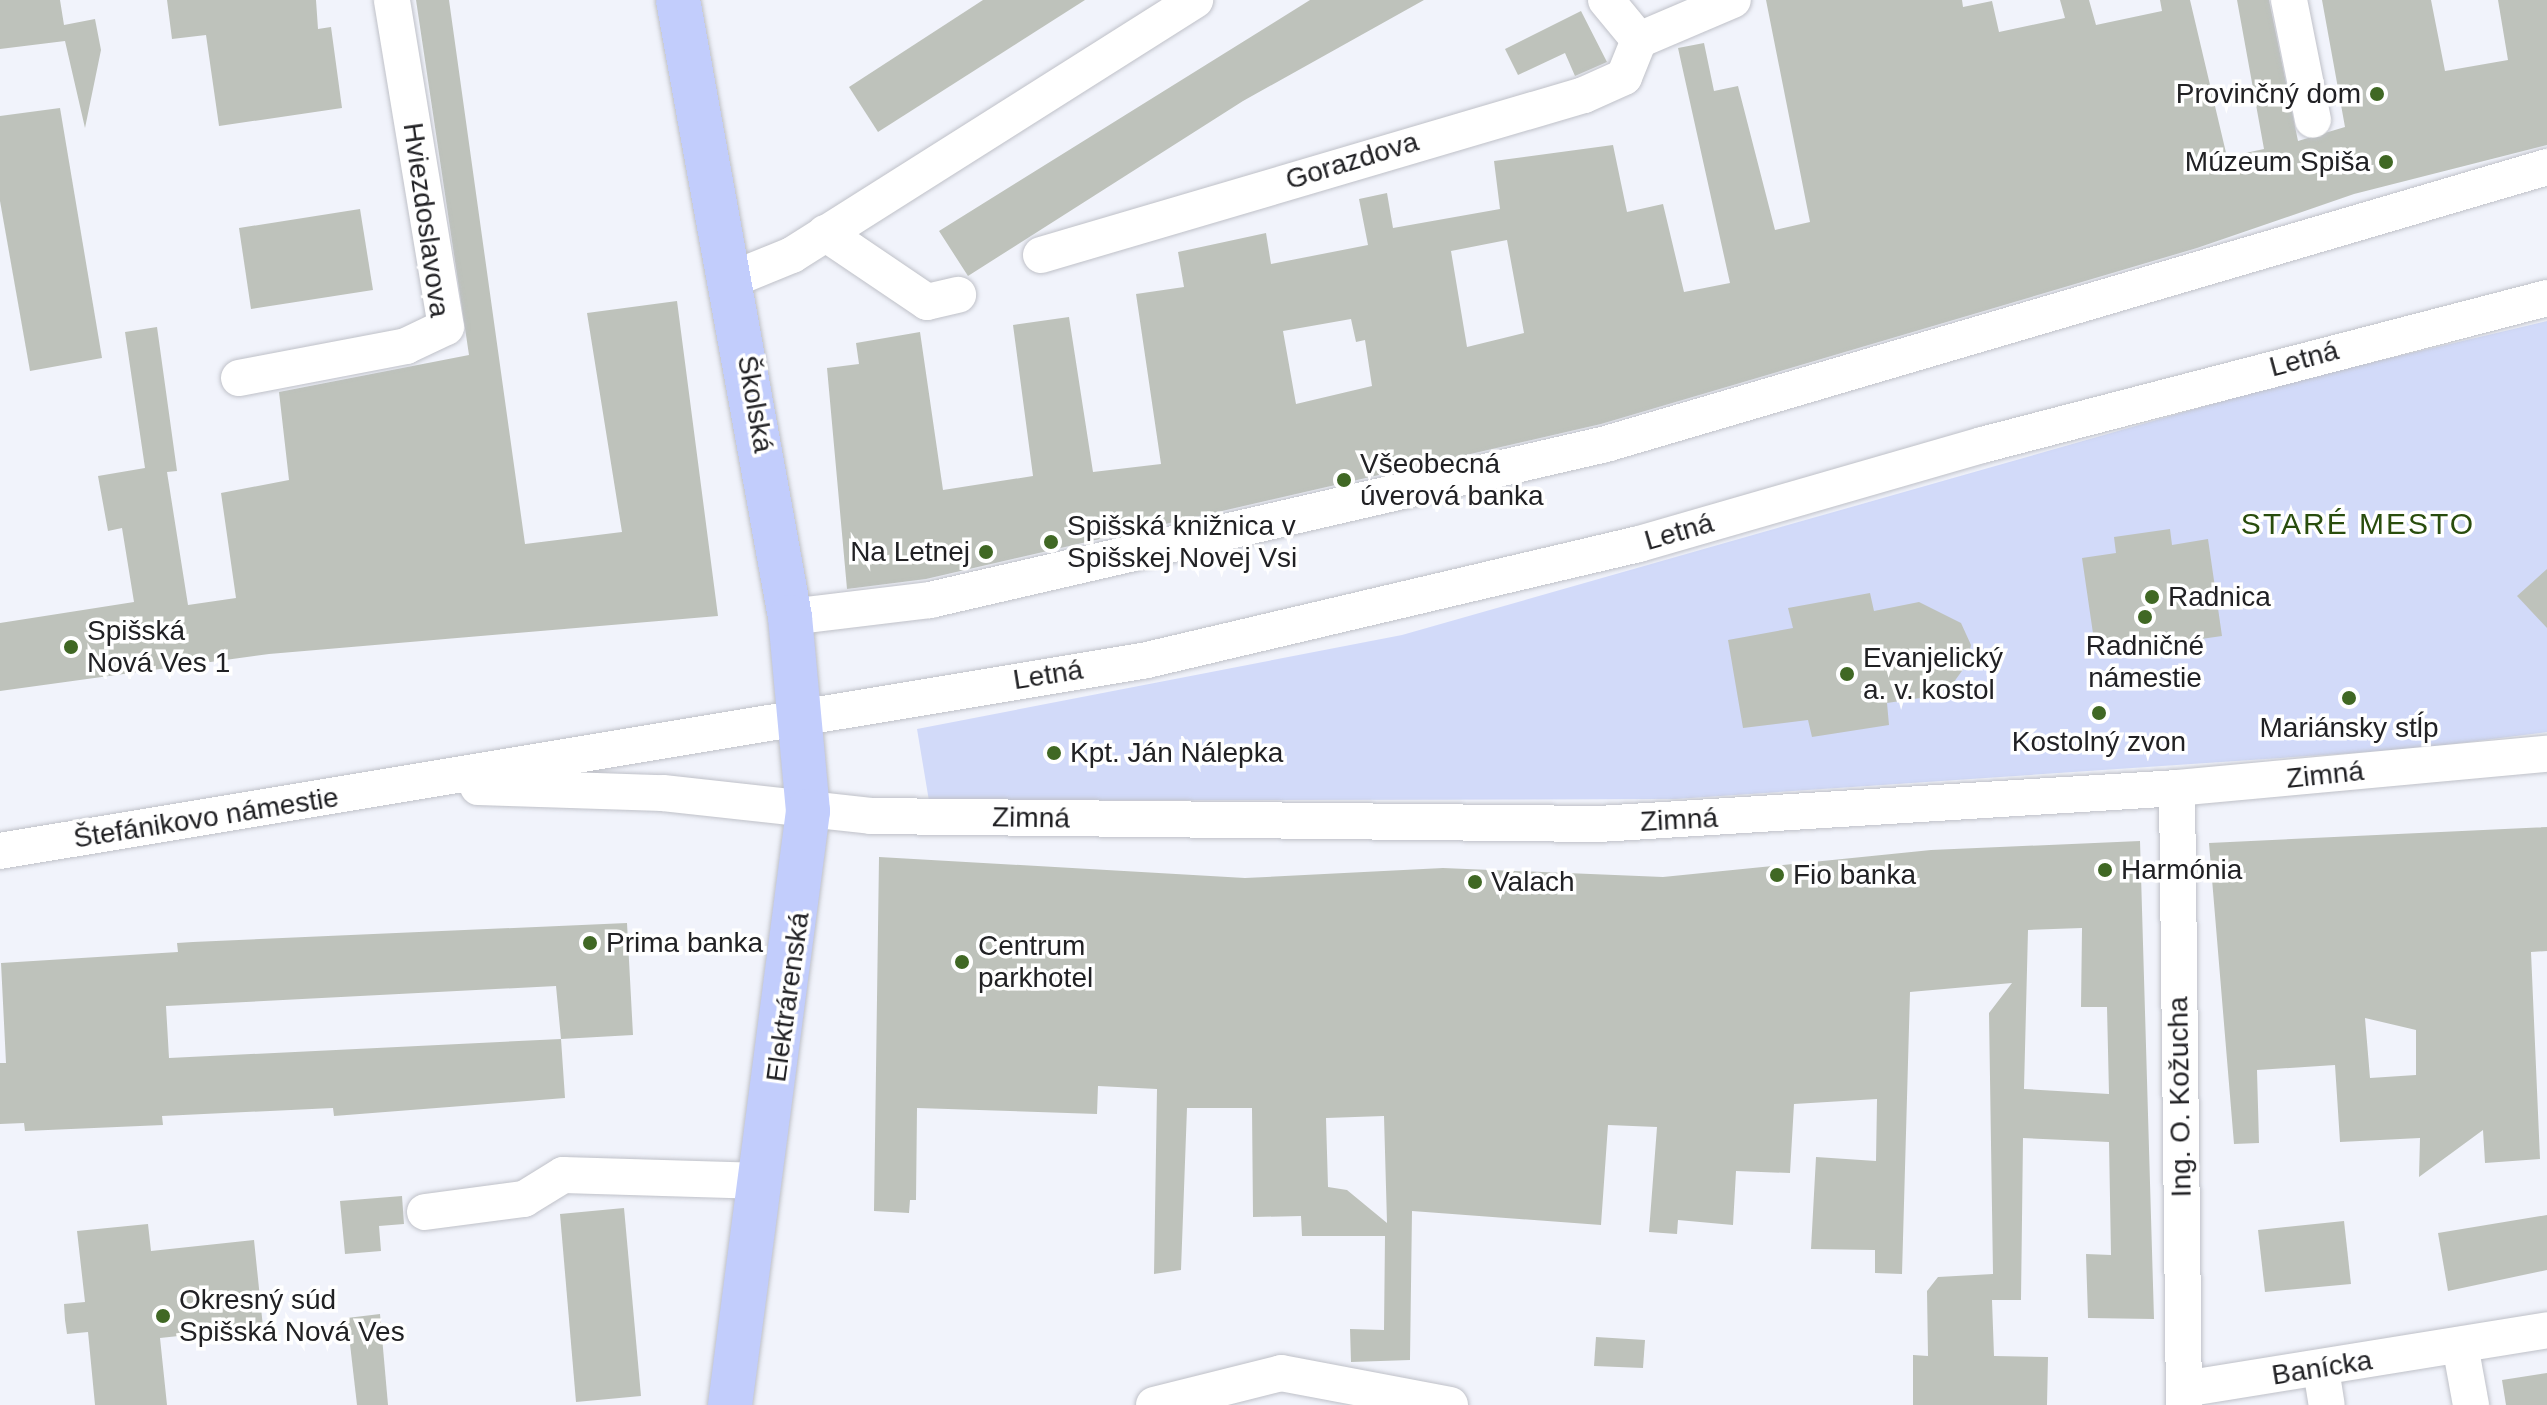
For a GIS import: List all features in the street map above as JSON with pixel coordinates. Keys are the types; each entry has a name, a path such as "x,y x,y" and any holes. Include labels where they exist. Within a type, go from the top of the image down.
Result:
{"main road":[{"name":"Školská","path":"678,0 733,279 790,617 808,811"},
{"name":"Elektrárenská","path":"730,1405 763,1181 808,811"}],"street":[{"name":"Hviezdoslavova","path":"239,378 406,346 446,327 392,0"},
{"path":"733,279 825,233 1195,0"},
{"path":"1606,0 1639,40 1733,0"},
{"path":"2289,0 2313,120"},
{"name":"Gorazdova","path":"1041,255 1584,95 1624,77 1639,40"},
{"path":"790,617 930,600 1606,444 2547,167"},
{"path":"825,233 927,302 958,295"},
{"name":"Letná","path":"800,715 1147,660 1639,544 1982,445 2547,298"},
{"name":"Štefánikovo námestie","path":"0,851 413,785 800,715"},
{"name":"Zimná","path":"808,811 1599,824 2177,788 2547,754"},
{"name":"Štefánikovo námestie","path":"413,785 663,793 808,811"},
{"name":"Ing. O. Kožucha","path":"2177,788 2184,1397"},
{"path":"425,1212 524,1199 563,1175 763,1181"},
{"name":"Banícka","path":"2184,1397 2321,1369 2547,1330"},
{"path":"2460,1345 2471,1405"},
{"path":"2321,1369 2327,1405"},
{"path":"1154,1405 1281,1373 1450,1405"}],"shaded area":[{"path":"2547,321 2547,732 2413,749 1676,799 929,801 917,729 1402,635 2297,380"}],"building":[{"path":"0,0 60,0 64,25 95,19 101,50 85,128 65,41 0,49"},
{"path":"167,0 316,0 318,29 331,27 342,108 219,126 206,35 172,39"},
{"path":"416,0 449,0 525,544 622,532 587,313 677,301 718,616 269,654 0,691 0,623 134,602 122,528 108,531 98,476 145,468 125,332 157,327 177,471 167,472 188,605 236,598 221,493 289,480 279,392 469,355"},
{"path":"983,0 1085,0 878,132 849,87"},
{"path":"1310,0 1424,0 1243,101 968,276 939,231"},
{"path":"1766,0 1962,0 1963,7 1992,1 1999,32 2065,18 2060,0 2089,0 2096,25 2162,11 2160,0 2190,0 2227,157 2264,149 2237,0 2269,0 2298,141 2345,127 2322,0 2431,0 2445,71 2508,60 2498,0 2547,0 2547,145 2354,194 2197,248 1601,424 926,579 847,589 827,368 859,364 856,343 920,332 943,490 1033,476 1013,325 1069,317 1093,472 1161,464 1136,294 1184,287 1178,252 1266,233 1271,264 1368,245 1359,199 1387,193 1393,228 1500,209 1494,161 1613,145 1627,212 1663,204 1684,292 1730,283 1678,48 1704,43 1714,91 1738,86 1775,230 1810,222","holes":["1507,240 1524,333 1467,347 1451,251","1351,319 1356,342 1365,340 1372,386 1296,404 1283,331"]},
{"path":"1581,11 1607,62 1575,76 1565,53 1518,75 1505,49"},
{"path":"60,108 102,358 30,371 0,201 0,116"},
{"path":"360,209 373,290 251,309 239,228"},
{"name":"Radnica","path":"2170,529 2172,545 2208,539 2222,636 2096,654 2082,558 2116,553 2114,537"},
{"path":"2547,569 2547,628 2517,596"},
{"name":"Evanjelický a. v. kostol","path":"1870,593 1874,611 1919,602 1961,623 1971,645 1967,664 1951,686 1934,696 1887,703 1889,725 1812,737 1808,720 1743,728 1728,640 1793,628 1788,608"},
{"path":"2547,827 2547,951 2531,952 2540,1159 2485,1163 2483,1130 2419,1177 2420,1138 2340,1142 2335,1065 2257,1070 2259,1143 2234,1144 2209,843","holes":["2365,1018 2416,1030 2416,1075 2370,1078"]},
{"path":"2140,841 2154,1319 2088,1318 2086,1254 2111,1255 2109,1142 2023,1138 2021,1300 1992,1300 1994,1356 2048,1357 2047,1405 1913,1405 1913,1355 1928,1356 1927,1291 1938,1277 1993,1274 1989,1013 2012,983 1910,992 1902,1274 1875,1273 1875,1250 1811,1249 1816,1157 1876,1161 1877,1099 1794,1104 1790,1173 1736,1171 1733,1225 1678,1220 1677,1234 1649,1232 1657,1127 1608,1125 1601,1225 1412,1211 1410,1360 1351,1362 1350,1329 1384,1330 1385,1236 1302,1236 1301,1216 1253,1217 1252,1108 1187,1108 1181,1270 1154,1274 1157,1089 1098,1086 1097,1114 917,1108 916,1200 910,1200 909,1213 874,1211 879,857 1245,878 1443,868 1663,877 1931,850","holes":["2082,928 2081,1007 2107,1007 2109,1094 2024,1089 2028,930","1384,1116 1387,1223 1347,1190 1328,1187 1326,1118"]},
{"path":"627,923 633,1035 561,1039 565,1098 334,1116 333,1108 162,1116 163,1125 25,1131 24,1123 0,1124 0,1063 6,1063 1,963 178,952 177,943","holes":["556,986 561,1039 169,1058 166,1006"]},
{"path":"402,1196 404,1224 379,1226 381,1251 345,1254 340,1201"},
{"path":"624,1208 641,1396 576,1402 560,1214"},
{"path":"2547,1215 2547,1270 2448,1291 2438,1233"},
{"path":"2344,1221 2351,1284 2265,1292 2258,1230"},
{"name":"Okresný súd Spišská Nová Ves","path":"148,1224 151,1251 254,1240 263,1327 160,1338 167,1405 95,1405 88,1332 67,1334 65,1320 64,1304 85,1302 77,1231"},
{"path":"380,1314 388,1405 357,1405 347,1318"},
{"path":"1596,1337 1645,1340 1643,1368 1594,1366"},
{"path":"2547,1373 2547,1405 2506,1405 2502,1380"}],"place":[{"name":"Provinčný dom","path":"2377,94"},
{"name":"Múzeum Spiša","path":"2386,162"},
{"name":"Všeobecná úverová banka","path":"1344,480"},
{"name":"Spišská knižnica v Spišskej Novej Vsi","path":"1051,542"},
{"name":"Na Letnej","path":"986,552"},
{"name":"Radnica","path":"2152,597"},
{"name":"Radničné námestie","path":"2145,617"},
{"name":"Spišská Nová Ves 1","path":"71,647"},
{"name":"Evanjelický a. v. kostol","path":"1847,674"},
{"name":"Mariánsky stĺp","path":"2349,698"},
{"name":"Kostolný zvon","path":"2099,713"},
{"name":"Kpt. Ján Nálepka","path":"1054,753"},
{"name":"Harmónia","path":"2105,870"},
{"name":"Fio banka","path":"1777,875"},
{"name":"Valach","path":"1475,882"},
{"name":"Prima banka","path":"590,943"},
{"name":"Centrum parkhotel","path":"962,962"},
{"name":"Okresný súd Spišská Nová Ves","path":"163,1316"}],"district":[{"name":"STARÉ MESTO","path":"2358,524"}]}
